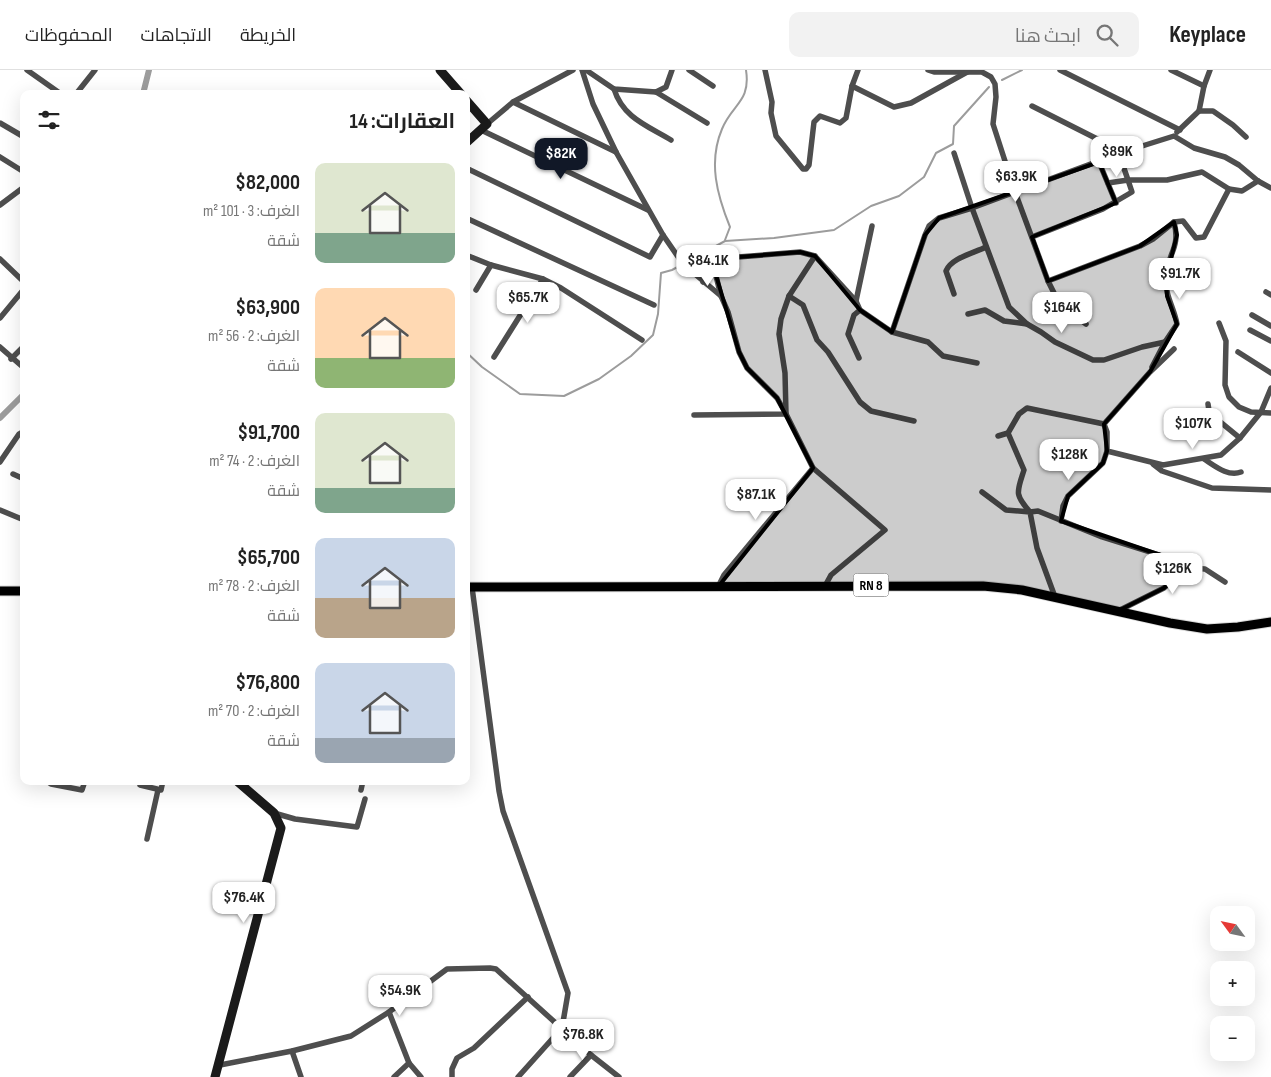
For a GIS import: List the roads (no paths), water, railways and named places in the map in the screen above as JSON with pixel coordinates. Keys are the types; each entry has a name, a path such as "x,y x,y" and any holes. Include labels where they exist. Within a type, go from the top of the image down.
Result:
{"main road":[{"path":"440,70 458,90"},
{"path":"470,106 484,127 470,139"},
{"name":"RN 8","path":"470,587 983,586 1055,596 1207,629 1222,629 1271,622"},
{"path":"0,591 20,591"},
{"path":"215,1077 220,1065 281,828 274,813 242,785"}],"street":[{"path":"27,70 55,90"},
{"path":"79,90 95,70"},
{"path":"574,70 513,102 484,127 649,210"},
{"path":"584,70 614,89 656,92 666,88 672,70"},
{"path":"584,70 593,104 616,152 663,235 683,264 721,296"},
{"path":"689,70 713,86"},
{"path":"766,70 776,136 803,169 806,169 809,165 814,122 820,116 840,123 846,118 852,86 858,70"},
{"path":"928,70 934,72 982,72 991,77 995,84 996,97 993,124 1015,192 1048,281 1059,303 1086,324"},
{"path":"1060,70 1180,130"},
{"path":"1171,70 1204,86"},
{"path":"892,332 929,226 940,218 1174,136 1199,111 1204,86 1210,70"},
{"path":"852,86 894,107 910,103 970,71"},
{"path":"614,89 618,102 627,113 671,140"},
{"path":"656,92 707,123"},
{"path":"513,102 616,152"},
{"path":"1032,106 1121,153 1132,192 1116,203 1032,237"},
{"path":"1199,111 1213,111 1234,125 1246,137"},
{"path":"0,123 20,135"},
{"path":"1174,136 1194,148 1225,157 1271,188"},
{"path":"954,154 986,247 1009,306 1026,324"},
{"path":"0,157 20,170"},
{"path":"1099,162 1116,203"},
{"path":"470,170 650,257 663,235"},
{"path":"1108,182 1167,180 1202,172 1229,189 1242,191 1258,181"},
{"path":"1048,281 1140,246 1153,239 1174,222 1183,221 1196,238 1204,238 1229,189"},
{"path":"0,205 20,190"},
{"path":"470,220 654,305"},
{"path":"1150,372 1165,342 1177,324 1176,314 1167,296 1166,278 1168,260 1176,247 1177,235 1174,222"},
{"path":"856,301 872,226"},
{"path":"954,294 946,271 947,267 986,247"},
{"path":"703,282 738,257 800,252 815,256 856,301 860,310 892,332 928,342 944,356 977,364"},
{"path":"786,414 785,373 779,334 781,319 789,296 815,256"},
{"path":"470,257 491,265 543,279 561,288 642,340"},
{"path":"0,259 20,278"},
{"path":"476,290 491,265"},
{"path":"715,272 739,352 747,368 777,398 813,468 885,530 831,575 825,586"},
{"path":"494,358 543,279"},
{"path":"0,318 20,294"},
{"path":"789,296 803,305 817,340 828,352 860,402 871,411 914,421"},
{"path":"859,358 848,334 854,315 860,310"},
{"path":"968,314 985,310 1004,320 1026,324 1055,342 1094,360 1104,360 1142,347 1165,342"},
{"path":"1252,315 1271,326"},
{"path":"1219,323 1226,341 1225,385 1229,397 1239,406 1251,412 1271,413"},
{"path":"1250,330 1271,341"},
{"path":"0,347 20,365"},
{"path":"1104,424 1150,372 1174,349"},
{"path":"11,359 20,350"},
{"path":"1238,352 1271,372"},
{"path":"1107,451 1163,465 1221,455 1240,438 1261,412 1271,388"},
{"path":"1208,404 1212,415 1240,438"},
{"path":"998,436 1008,433 1019,414 1027,408 1104,424"},
{"path":"694,416 786,414"},
{"path":"1061,521 1063,506 1068,496 1103,463 1107,451 1107,432 1104,424"},
{"path":"1008,433 1024,470 1017,491 1022,502 1030,512 1037,548 1055,596"},
{"path":"0,462 20,437"},
{"path":"1204,459 1227,472 1236,474 1241,472"},
{"path":"1152,462 1162,470 1212,488 1271,490"},
{"path":"718,587 724,575 813,468"},
{"path":"13,474 20,477"},
{"path":"982,492 1006,510 1038,512 1102,537 1172,559 1187,568 1204,569 1225,582"},
{"path":"0,510 20,518"},
{"path":"1148,563 1155,561 1160,555"},
{"path":"1118,611 1164,588 1187,568"},
{"path":"470,594 503,811 568,993 562,1028 518,1077"},
{"path":"55,785 82,790 84,785"},
{"path":"147,839 158,790 161,790 162,785"},
{"path":"361,790 362,785"},
{"path":"140,786 158,790"},
{"path":"274,813 295,819 357,827 365,799"},
{"path":"220,1065 292,1051 350,1036 390,1012 441,972 451,968 490,968 496,969 618,1077"},
{"path":"452,1077 452,1069 457,1058 474,1048 528,997"},
{"path":"390,1012 409,1063 421,1077"},
{"path":"292,1051 301,1077"},
{"path":"570,1077 591,1055"},
{"path":"394,1077 409,1063"}],"waterway":[{"path":"144,90 149,70"},
{"path":"725,240 730,227 718,191 715,166 716,154 722,129 740,102 746,89 746,70"},
{"path":"1002,80 1022,70"},
{"path":"470,356 482,367 520,394 564,396 599,379 631,356 653,335 658,314 661,273 672,270 725,241 774,238 834,230 871,206 899,196 924,177 936,153 953,144 954,126 989,87"},
{"path":"0,418 20,398"}]}
